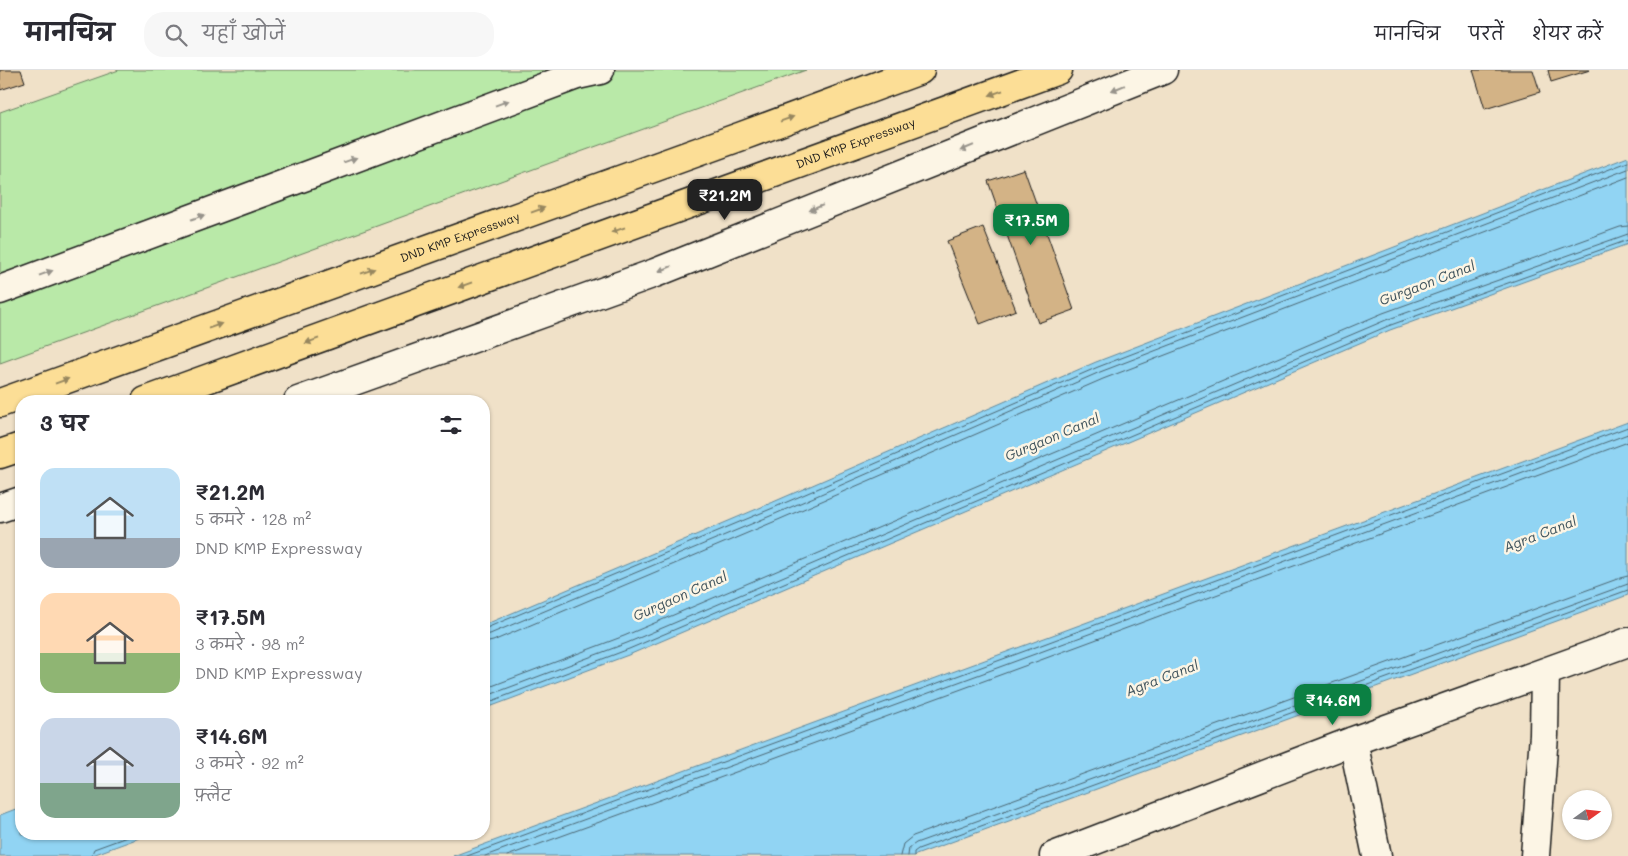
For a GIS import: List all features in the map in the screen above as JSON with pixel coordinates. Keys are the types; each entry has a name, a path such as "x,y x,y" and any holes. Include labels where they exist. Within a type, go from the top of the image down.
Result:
{"highway":[{"name":"DND KMP Expressway","path":"22,395 920,70"},
{"name":"DND KMP Expressway","path":"162,395 1058,70"},
{"name":"DND KMP Expressway","path":"0,403 15,398"},
{"path":"0,454 15,449"}],"street":[{"path":"0,290 577,75 600,70"},
{"path":"315,395 655,273 1163,70"},
{"path":"0,508 15,503"},
{"path":"1054,856 1353,741 1628,642"},
{"path":"1535,856 1544,735 1545,672"},
{"path":"1353,741 1377,856"}],"green space":[{"path":"119,70 806,70 0,363 0,112"}],"water":[{"name":"Gurgaon Canal","path":"1628,157 1628,244 1390,330 631,654 490,707 490,622 1096,362"},
{"name":"Agra Canal","path":"1628,422 1628,595 913,856 453,856 1031,643"},
{"path":"15,809 15,840 134,840 90,856 0,856 0,815"}],"building":[{"path":"0,70 21,70 25,82 0,90"},
{"path":"1473,70 1533,70 1540,92 1485,109"},
{"path":"1548,70 1590,70 1551,82"},
{"path":"1024,169 1074,310 1038,323 988,181"},
{"path":"983,227 1016,310 980,324 947,241"}]}
